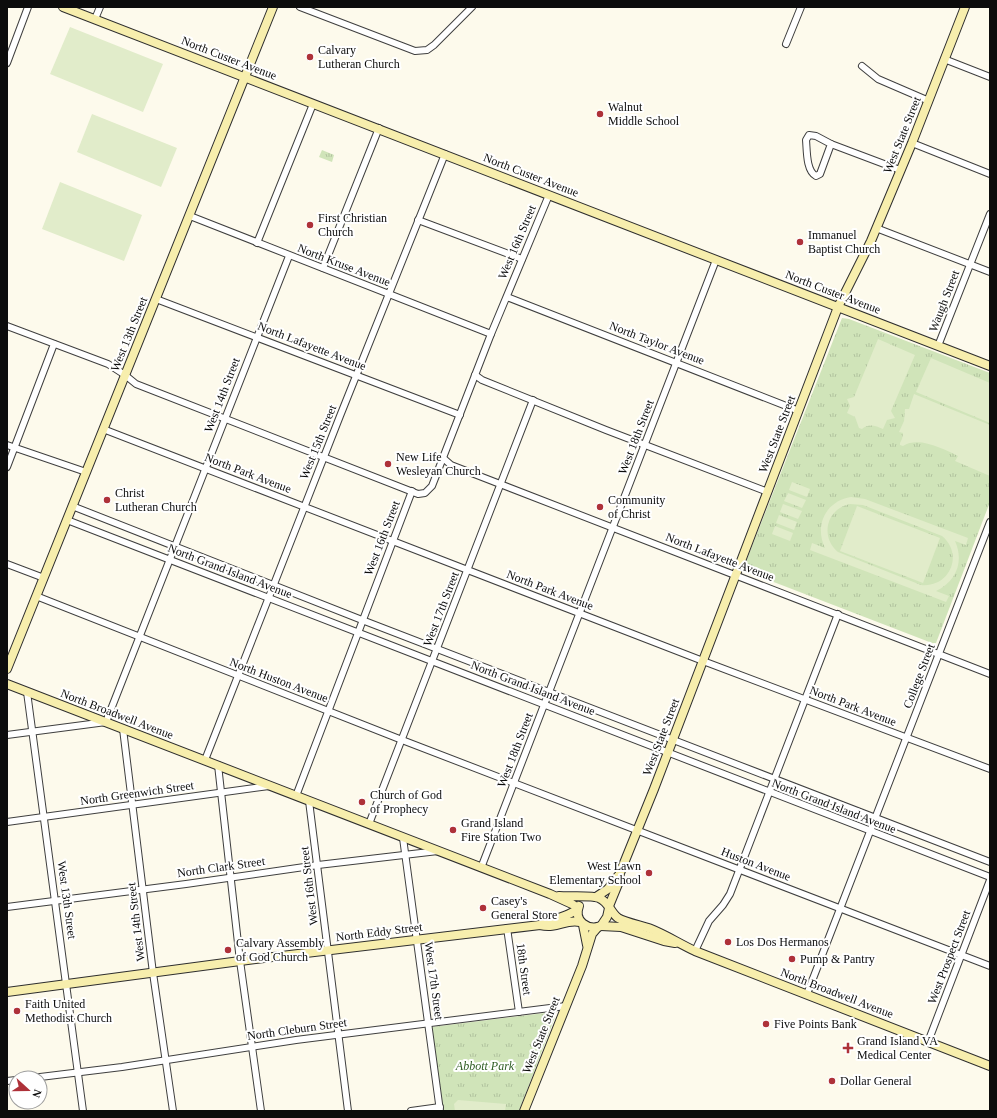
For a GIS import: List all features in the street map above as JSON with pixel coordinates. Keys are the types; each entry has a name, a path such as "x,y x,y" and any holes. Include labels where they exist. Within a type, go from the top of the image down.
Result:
{"main road":[{"name":"North Custer Avenue","path":"63,7 245,78 379,128 990,366"},
{"name":"West 13th Street","path":"7,669 273,7"},
{"name":"West State Street","path":"609,907 618,884 620,874 673,740 838,307 876,228 912,143 963,8"},
{"name":"North Broadwell Avenue","path":"7,684 550,894 572,904 578,909"},
{"name":"West State Street","path":"592,897 608,889 620,874"},
{"name":"North Broadwell Avenue","path":"550,894 559,896 592,897"},
{"path":"592,897 604,901 609,907 607,917 599,926 592,927 582,923 578,909 583,901 592,897"},
{"name":"North Broadwell Avenue","path":"609,907 619,918 666,935 676,943"},
{"name":"North Eddy Street","path":"7,992 540,924 567,915 578,909"},
{"name":"North Eddy Street","path":"540,924 549,927 570,921 582,923"},
{"name":"West State Street","path":"582,923 587,945"},
{"name":"West State Street","path":"524,1111 585,958 587,945 594,931 599,926"},
{"name":"North Broadwell Avenue","path":"599,926 621,927 664,941 676,943 990,1066"}],"street":[{"path":"7,64 28,7"},
{"path":"95,20 100,7"},
{"path":"300,7 415,50 427,50 434,45 472,7"},
{"path":"786,44 801,7"},
{"path":"944,59 990,77"},
{"path":"862,66 878,80 928,101"},
{"path":"257,243 313,104"},
{"path":"323,268 379,128"},
{"path":"831,144 820,174 816,176 812,174 806,140 809,135 816,136 831,144 900,170"},
{"path":"912,143 990,174"},
{"name":"West 15th Street","path":"205,760 356,375 445,154"},
{"name":"West 16th Street","path":"296,796 412,491 418,494 425,493 432,486 491,334 549,195"},
{"name":"Waugh Street","path":"938,346 990,214"},
{"name":"North Kruse Avenue","path":"190,216 491,334"},
{"path":"418,220 522,259"},
{"path":"876,228 990,272"},
{"name":"West 14th Street","path":"106,722 224,418 289,256"},
{"name":"West 18th Street","path":"481,868 716,260"},
{"name":"North Taylor Avenue","path":"507,297 799,411"},
{"name":"North Lafayette Avenue","path":"156,299 460,415"},
{"path":"7,326 108,364 136,384 412,491"},
{"path":"7,467 54,344"},
{"path":"475,375 482,380 768,492"},
{"name":"West 17th Street","path":"369,824 533,400"},
{"name":"North Park Avenue","path":"103,429 580,614 990,769"},
{"path":"7,444 86,472"},
{"name":"North Lafayette Avenue","path":"442,458 451,464 501,484 990,674"},
{"name":"North Grand Island Avenue","path":"72,506 362,620 990,862"},
{"name":"North Grand Island Avenue","path":"67,520 545,704 990,879"},
{"name":"College Street","path":"807,994 990,522"},
{"path":"7,564 44,578"},
{"name":"North Huston Avenue","path":"36,596 514,783"},
{"path":"695,951 709,921 727,899 838,614"},
{"name":"West 13th Street","path":"27,692 83,1111"},
{"path":"7,735 106,722"},
{"name":"West 14th Street","path":"123,729 153,973 173,1111"},
{"path":"218,765 240,962 261,1111"},
{"name":"Huston Avenue","path":"514,783 990,966"},
{"name":"North Greenwich Street","path":"7,822 270,786"},
{"name":"West 16th Street","path":"309,801 348,1111"},
{"path":"403,838 405,855"},
{"name":"North Clark Street","path":"7,907 318,865 438,851"},
{"name":"West 17th Street","path":"405,855 440,1109"},
{"name":"West Prospect Street","path":"928,1042 990,879"},
{"name":"18th Street","path":"507,928 519,1012"},
{"name":"North Cleburn Street","path":"48,1076 166,1060 252,1046 566,1006"},
{"path":"411,1111 440,1109"}],"green space":[{"path":"70,27 163,64 143,112 50,74"},
{"path":"92,114 177,148 161,187 77,152"},
{"path":"322,150 334,155 332,162 319,157"},
{"path":"60,182 142,215 124,261 42,229"},
{"path":"842,318 849,319 990,373 990,502 936,643 932,643 743,569"},
{"path":"878,339 915,355 891,411 895,418 887,420 883,429 875,426 867,426 862,429 859,428 855,417 847,413 850,406 847,399 854,397"},
{"path":"931,358 990,383 990,423 916,392"},
{"path":"914,394 990,425 990,476 955,461 958,456 938,447 916,442 903,446 900,445 903,433 899,432 904,421 905,409 909,409"},
{"path":"792,482 810,489 807,497 789,490"},
{"path":"788,493 806,500 802,508 784,501"},
{"path":"851,497 865,499 968,538 966,545 955,541 959,556 957,570 949,582 936,591 949,596 946,602 810,550 812,543 825,548 821,531 824,515 835,503 842,499","holes":["850,504 863,505 942,536 949,543 953,560 951,568 946,576 940,581 921,585 838,552 832,546 829,539 828,524 831,517 842,507"]},
{"path":"783,504 802,511 798,519 780,512"},
{"path":"857,506 940,538 923,583 840,551"},
{"path":"779,515 797,522 794,530 776,523"},
{"path":"775,526 793,533 790,541 772,534"},
{"name":"Abbott Park","path":"553,1012 555,1017 519,1111 443,1111 432,1027"},
{"path":"458,1100 506,1104 505,1111 455,1111 454,1104"}],"place":[{"name":"Calvary Lutheran Church","path":"310,57"},
{"name":"Walnut Middle School","path":"600,114"},
{"name":"First Christian Church","path":"310,225"},
{"name":"Immanuel Baptist Church","path":"800,242"},
{"name":"New Life Wesleyan Church","path":"388,464"},
{"name":"Christ Lutheran Church","path":"107,500"},
{"name":"Community of Christ","path":"600,507"},
{"name":"Church of God of Prophecy","path":"362,802"},
{"name":"Grand Island Fire Station Two","path":"453,830"},
{"name":"West Lawn Elementary School","path":"649,873"},
{"name":"Casey's General Store","path":"483,908"},
{"name":"Los Dos Hermanos","path":"728,942"},
{"name":"Calvary Assembly of God Church","path":"228,950"},
{"name":"Pump & Pantry","path":"792,959"},
{"name":"Faith United Methodist Church","path":"17,1011"},
{"name":"Five Points Bank","path":"766,1024"},
{"name":"Grand Island VA Medical Center","path":"848,1048"},
{"name":"Dollar General","path":"832,1081"}]}
